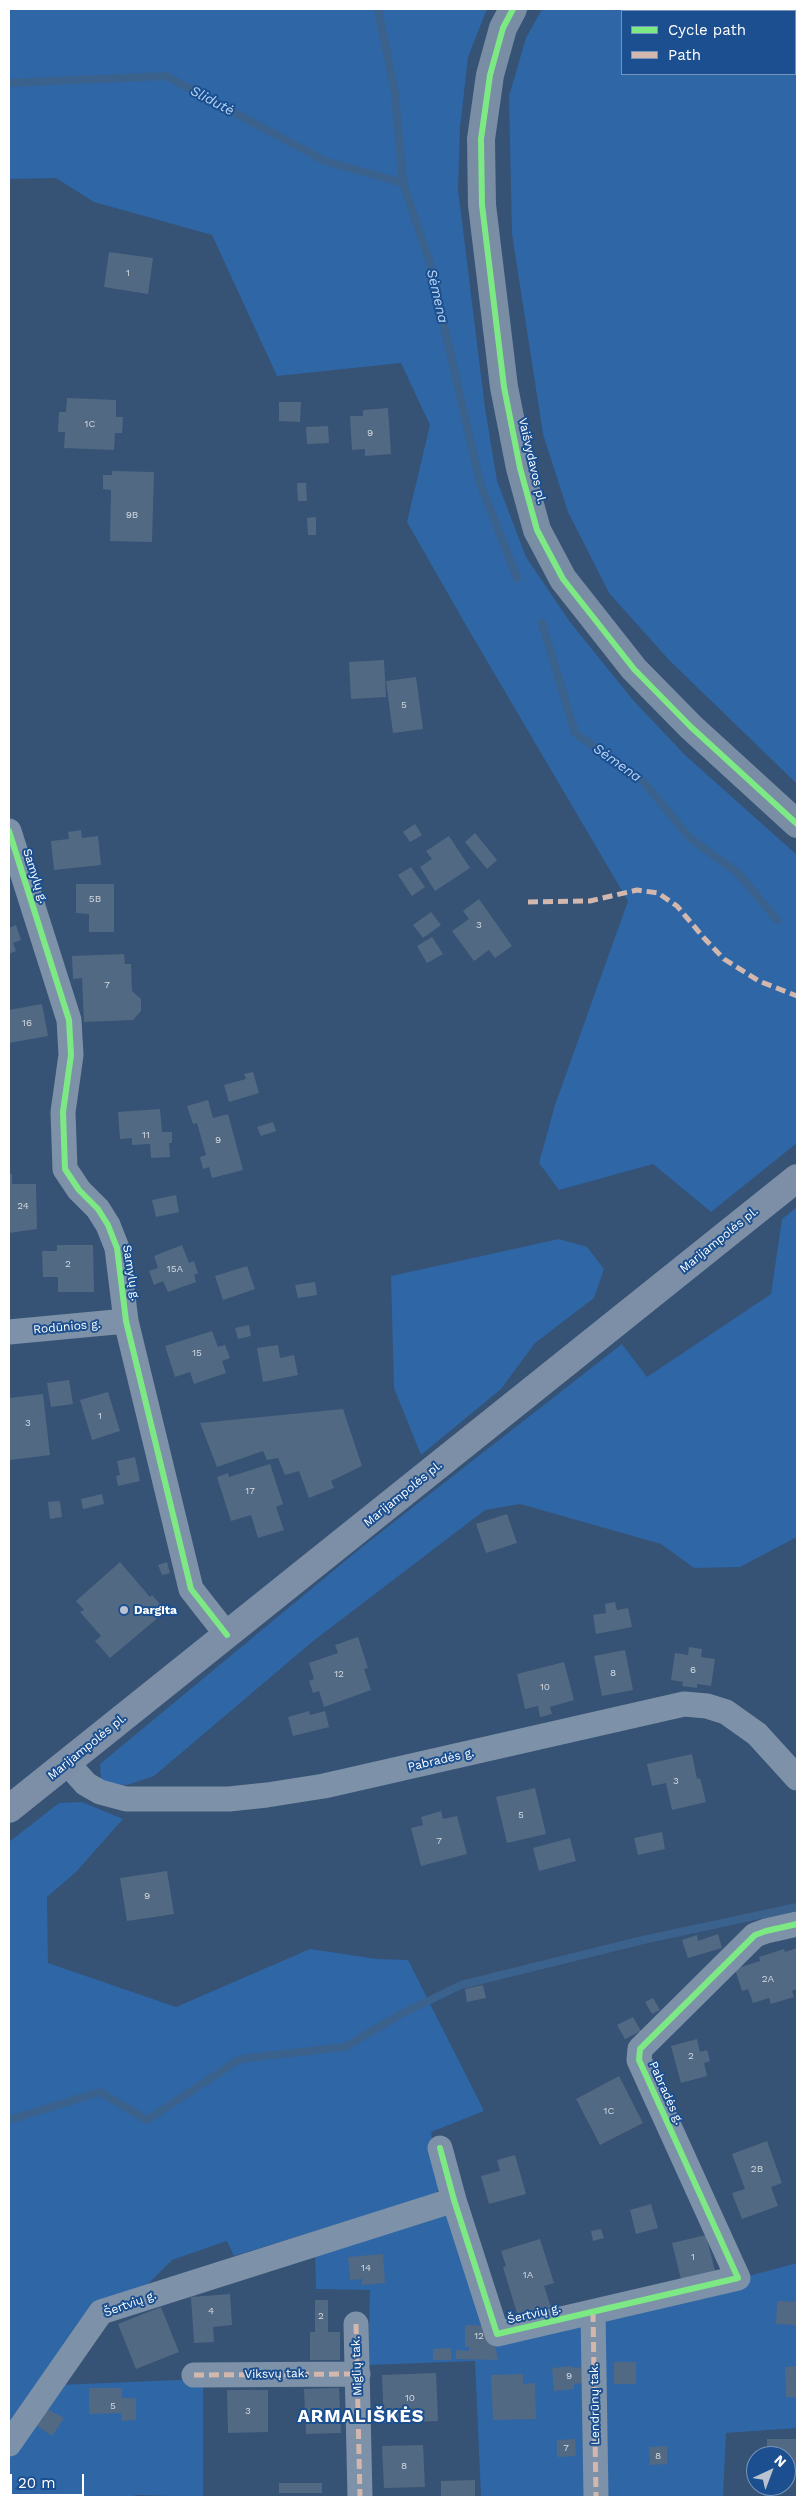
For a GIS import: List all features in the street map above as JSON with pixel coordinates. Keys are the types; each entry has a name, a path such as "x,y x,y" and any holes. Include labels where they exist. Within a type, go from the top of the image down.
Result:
{"main road":[{"name":"Vaišvydavos pl.","path":"513,9 504,28 490,75 481,139 482,205 504,387 520,468 537,530 563,579 634,669 691,727 797,824"},
{"name":"Marijampolės pl.","path":"9,1809 797,1178"}],"street":[{"name":"Samylų g.","path":"9,831 69,1020 71,1055 63,1112 65,1170 78,1190 98,1209 108,1225 117,1248 126,1321 191,1589 227,1635"},
{"name":"Rodūnios g.","path":"9,1332 93,1326 126,1321"},
{"name":"Pabradės g.","path":"67,1763 93,1788 100,1792 126,1799 229,1799 324,1786 684,1704 707,1706 726,1712 757,1734 797,1778"},
{"name":"Pabradės g.","path":"738,2278 639,2060 640,2049 755,1936 766,1931 797,1924"},
{"name":"Šertvių g.","path":"440,2148 454,2200 497,2334 738,2278"},
{"name":"Šertvių g.","path":"9,2444 101,2312 454,2200"},
{"name":"Lendrūnų tak.","path":"594,2312 596,2497"},
{"name":"Miglių tak.","path":"356,2324 360,2497"},
{"name":"Viksvų tak.","path":"194,2375 358,2374"}],"shaded area":[{"path":"9,9 487,9 468,57 460,128 458,189 485,408 497,481 526,557 570,622 633,700 686,756 797,855 797,1143 711,1212 653,1164 559,1190 539,1163 555,1105 628,901 407,522 430,425 401,363 277,376 212,235 94,202 56,178 9,179"},
{"path":"542,9 797,9 797,784 669,660 609,593 568,512 543,434 512,234 509,96 526,38"},
{"path":"797,1207 797,1537 740,1567 694,1568 661,1544 520,1504 485,1510 312,1642 154,1776 127,1785 110,1784 101,1779 100,1764 362,1547 622,1344 647,1377 771,1294 782,1219"},
{"path":"559,1239 587,1247 604,1269 594,1298 535,1343 501,1389 421,1455 394,1388 391,1276"},
{"path":"82,1802 123,1819 76,1872 47,1897 48,1963 176,2007 310,1949 377,1959 408,1960 484,2111 431,2132 442,2187 433,2195 234,2256 227,2241 172,2260 146,2286 102,2299 9,2423 9,1842 59,1803"},
{"path":"451,2208 496,2344 797,2263 797,2428 726,2433 723,2497 481,2497 475,2361 368,2365 370,2290 316,2289 315,2252"},
{"path":"203,2379 203,2497 135,2495 135,2497 9,2497 9,2455 58,2385"}],"building":[{"path":"109,252 153,258 148,294 104,287"},
{"path":"67,398 116,400 116,417 123,417 122,433 115,433 114,450 64,448 65,432 58,432 59,412 66,412"},
{"path":"279,402 301,402 300,422 279,421"},
{"path":"388,408 391,454 365,456 365,449 352,450 350,416 363,416 363,410"},
{"path":"328,426 329,443 307,444 306,427"},
{"path":"112,471 154,472 152,542 110,541 111,490 103,489 103,475 112,475"},
{"path":"297,483 306,483 307,501 298,501"},
{"path":"316,517 316,535 308,535 307,518"},
{"path":"384,660 386,697 351,699 349,662"},
{"path":"416,677 423,729 393,733 386,681"},
{"path":"415,824 422,835 410,842 403,832"},
{"path":"81,830 82,838 98,836 101,865 54,870 51,841 69,839 68,832"},
{"path":"475,833 497,860 487,869 465,842"},
{"path":"449,836 470,868 435,891 420,867 432,859 426,851"},
{"path":"411,867 425,887 412,896 398,875"},
{"path":"76,884 114,884 114,932 89,932 89,914 76,913"},
{"path":"479,899 512,946 495,958 489,950 474,961 452,931 469,919 463,911"},
{"path":"431,912 441,925 423,938 413,925"},
{"path":"16,925 21,940 13,943 16,951 9,954 9,928"},
{"path":"432,937 443,954 427,963 417,946"},
{"path":"124,954 125,964 131,964 132,991 141,999 141,1011 133,1020 84,1022 82,978 73,979 72,956"},
{"path":"42,1004 48,1036 9,1043 9,1010"},
{"path":"253,1072 259,1093 229,1102 224,1085 246,1079 244,1074"},
{"path":"208,1100 213,1118 228,1114 243,1170 212,1178 209,1167 203,1169 200,1157 206,1155 197,1123 193,1124 187,1106"},
{"path":"160,1109 162,1132 172,1132 172,1143 169,1143 170,1157 151,1158 150,1144 132,1145 132,1138 120,1139 118,1112"},
{"path":"273,1122 276,1131 261,1136 257,1127"},
{"path":"9,1174 12,1174 12,1184 36,1184 37,1229 9,1233"},
{"path":"176,1195 179,1212 156,1217 152,1200"},
{"path":"57,1245 93,1245 94,1292 58,1292 58,1277 43,1277 42,1251 57,1251"},
{"path":"182,1245 189,1263 194,1261 198,1273 194,1275 196,1282 168,1292 163,1281 154,1285 149,1271 158,1268 154,1256"},
{"path":"247,1266 255,1289 223,1300 215,1276"},
{"path":"315,1282 317,1295 298,1298 295,1285"},
{"path":"249,1325 251,1336 238,1339 235,1328"},
{"path":"212,1331 218,1347 225,1345 230,1358 222,1361 226,1373 194,1384 190,1372 175,1377 165,1346"},
{"path":"278,1345 280,1358 294,1355 298,1375 263,1382 257,1348"},
{"path":"69,1380 73,1404 51,1407 47,1383"},
{"path":"108,1392 120,1431 92,1440 80,1400"},
{"path":"43,1394 50,1455 10,1460 9,1398"},
{"path":"343,1409 362,1466 331,1481 334,1488 309,1498 299,1471 285,1475 278,1458 267,1460 263,1451 217,1467 200,1423"},
{"path":"135,1457 140,1481 118,1486 116,1476 120,1475 117,1461"},
{"path":"270,1464 283,1504 276,1507 284,1530 258,1538 251,1515 231,1521 217,1477 228,1473 229,1477"},
{"path":"102,1494 104,1504 83,1509 81,1499"},
{"path":"60,1501 62,1517 50,1519 48,1502"},
{"path":"507,1514 517,1543 486,1553 476,1524"},
{"name":"Dargita","path":"120,1562 150,1597 152,1595 166,1611 110,1658 95,1641 101,1636 80,1612 84,1610 76,1601"},
{"path":"167,1562 170,1573 162,1575 158,1565"},
{"path":"615,1602 617,1610 628,1608 632,1627 596,1634 593,1615 606,1613 605,1604"},
{"path":"358,1637 368,1668 364,1669 371,1690 324,1707 319,1691 313,1693 309,1681 314,1679 309,1663 338,1653 335,1645"},
{"path":"689,1647 702,1649 701,1657 715,1659 711,1686 697,1684 697,1688 682,1686 683,1682 671,1680 675,1653 688,1655"},
{"path":"625,1650 633,1690 602,1696 594,1656"},
{"path":"564,1662 574,1700 550,1707 552,1714 540,1717 538,1706 525,1709 517,1674"},
{"path":"309,1711 310,1715 325,1711 329,1727 293,1736 288,1717"},
{"path":"692,1754 697,1779 700,1778 706,1802 672,1810 666,1783 652,1786 647,1764"},
{"path":"535,1788 546,1834 507,1843 496,1797"},
{"path":"441,1811 443,1819 457,1816 467,1854 421,1866 411,1828 423,1825 421,1817"},
{"path":"662,1832 665,1849 638,1855 634,1838"},
{"path":"570,1838 576,1861 539,1871 533,1848"},
{"path":"167,1871 174,1914 127,1921 120,1878"},
{"path":"718,1934 722,1948 688,1958 682,1940 697,1935 698,1941"},
{"path":"797,1948 797,1989 792,1991 794,1997 771,2004 769,1998 753,2003 748,1989 742,1991 735,1969 760,1961 759,1957 784,1949 785,1952"},
{"path":"483,1985 486,1998 467,2002 465,1989"},
{"path":"653,1998 660,2010 652,2014 645,2002"},
{"path":"633,2017 641,2031 625,2039 617,2025"},
{"path":"697,2039 700,2052 707,2050 710,2061 704,2063 707,2076 681,2083 671,2046"},
{"path":"619,2076 643,2123 600,2145 576,2099"},
{"path":"767,2141 782,2183 771,2187 778,2206 742,2219 732,2193 745,2189 732,2154"},
{"path":"515,2155 526,2194 489,2204 481,2176 500,2171 497,2160"},
{"path":"651,2204 658,2228 636,2234 630,2210"},
{"path":"601,2229 604,2238 593,2241 591,2231"},
{"path":"706,2235 715,2271 681,2279 672,2243"},
{"path":"540,2239 554,2283 544,2286 553,2313 520,2323 503,2267 506,2266 501,2251"},
{"path":"383,2254 385,2283 362,2285 362,2279 350,2280 348,2257"},
{"path":"230,2294 232,2325 213,2327 214,2342 194,2343 191,2297"},
{"path":"315,2300 328,2300 328,2332 340,2332 340,2360 310,2360 310,2332 315,2332"},
{"path":"777,2301 797,2302 797,2325 776,2324"},
{"path":"161,2307 179,2352 136,2369 118,2324"},
{"path":"465,2325 491,2326 498,2360 456,2359 456,2350 469,2351 469,2347 465,2347"},
{"path":"451,2348 451,2360 433,2360 433,2349"},
{"path":"614,2362 636,2362 636,2384 614,2384"},
{"path":"572,2366 573,2368 584,2367 585,2383 574,2384 574,2389 554,2391 552,2368"},
{"path":"797,2366 797,2397 786,2397 785,2367"},
{"path":"436,2373 438,2421 384,2423 382,2375"},
{"path":"523,2374 523,2384 535,2383 536,2419 493,2420 491,2375"},
{"path":"89,2388 122,2388 122,2398 136,2398 136,2420 122,2421 121,2413 89,2414"},
{"path":"339,2388 341,2433 306,2434 304,2389"},
{"path":"227,2390 268,2390 268,2432 228,2433"},
{"path":"47,2409 64,2418 52,2436 36,2425"},
{"path":"575,2439 576,2456 557,2457 557,2440"},
{"path":"767,2439 797,2439 797,2475 796,2446 767,2446"},
{"path":"423,2445 425,2487 384,2488 382,2446"},
{"path":"667,2446 667,2464 650,2465 649,2447"},
{"path":"475,2480 475,2497 441,2497 441,2481"},
{"path":"279,2483 322,2483 322,2493 279,2493"}],"waterway":[{"name":"Sėmena","path":"378,9 395,93 403,183 429,260 480,483 517,578"},
{"name":"Slidutė","path":"9,83 166,76 325,161 403,183"},
{"name":"Sėmena","path":"542,623 575,733 642,780 690,838 739,874 777,920"},
{"path":"9,2120 100,2092 147,2120 240,2059 345,2047 401,2014 461,1985 643,1940 797,1907"}],"marked path":[{"path":"528,902 590,901 637,890 658,893 677,906 724,959 759,981 797,996"},
{"path":"593,2312 596,2497"},
{"path":"356,2324 360,2497"},
{"path":"194,2375 358,2374"}],"cycle path":[{"path":"513,9 503,28 490,75 481,139 482,205 504,387 520,468 537,530 563,579 634,669 691,727 797,824"},
{"path":"9,831 69,1020 71,1055 63,1112 65,1169 79,1190 98,1209 108,1225 117,1248 126,1321 191,1589 227,1635"},
{"path":"440,2148 454,2200 497,2334 738,2278 639,2060 640,2049 755,1935 797,1924"}],"place":[{"name":"Dargita","path":"124,1610"}],"district":[{"name":"ARMALIŠKĖS","path":"361,2417"}]}
